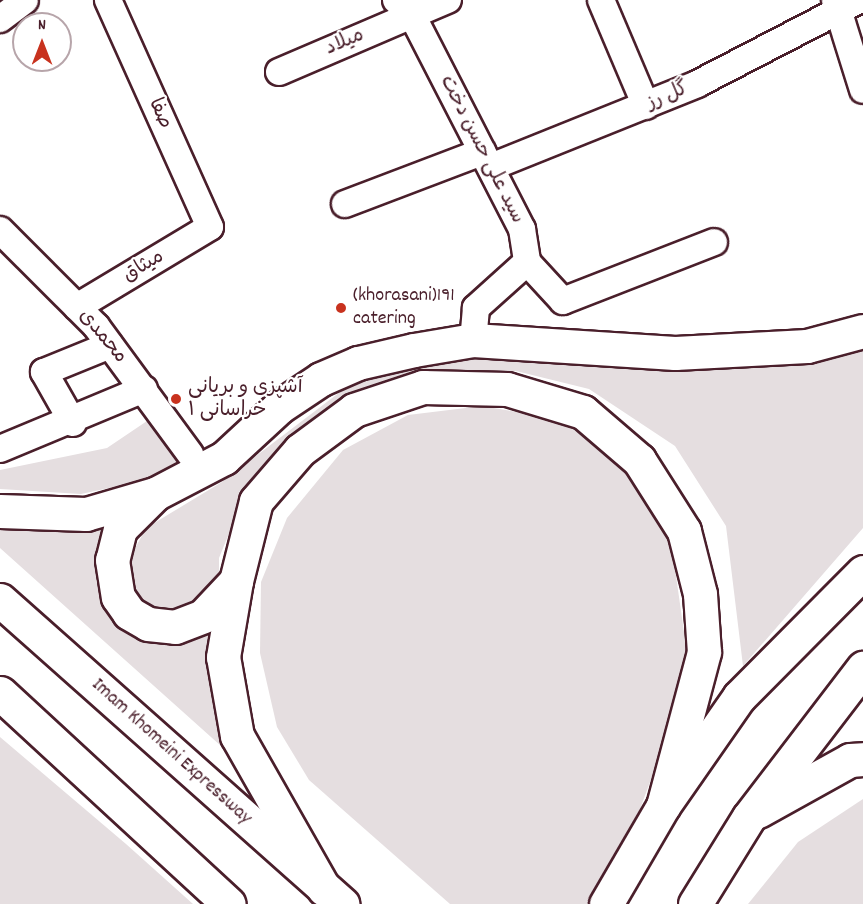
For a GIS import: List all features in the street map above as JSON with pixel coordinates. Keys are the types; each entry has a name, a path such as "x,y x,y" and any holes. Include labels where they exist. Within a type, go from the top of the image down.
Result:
{"highway":[{"path":"0,511 86,513 155,494 224,458 279,407 321,379 358,363 473,340 675,353 807,346 863,331"},
{"path":"333,896 237,736 223,657 236,581 256,501 300,450 354,410 423,387 507,389 583,412 639,460 684,531 700,594 704,652 663,806"},
{"path":"155,494 120,529 112,560 118,597 129,613 148,624 175,627 203,616 236,581"},
{"path":"606,904 663,806 740,698 863,572"},
{"name":"Imam Khomeini Expressway","path":"0,600 333,896"},
{"path":"695,904 748,817 863,668"},
{"path":"0,693 230,904"},
{"path":"748,817 850,760 863,759"}],"street":[{"path":"0,19 26,0"},
{"name":"صفا","path":"108,0 210,227"},
{"name":"میلاد","path":"279,72 404,7 448,0"},
{"path":"602,0 646,106"},
{"path":"844,3 863,90"},
{"name":"گل رز","path":"486,159 646,106 844,3"},
{"name":"سید علی حسن دخت","path":"404,7 522,229 527,262"},
{"path":"345,204 486,159"},
{"name":"میثاق","path":"77,307 210,227"},
{"name":"محمدی","path":"0,231 77,307 110,345 190,454"},
{"path":"473,340 476,308 527,262 562,301 714,242"},
{"path":"73,423 45,372 110,345"},
{"path":"0,449 73,423 144,389"}],"shaded area":[{"path":"863,344 863,528 743,666 726,526 675,446 589,389 516,371 416,374 246,492 219,558 219,579 182,610 156,614 141,601 129,576 132,554 146,528 222,482 344,389 427,356 493,352 551,362"},
{"path":"482,406 557,419 617,459 663,521 672,548 690,674 640,809 588,904 450,904 309,780 277,727 260,653 261,582 287,518 343,450 408,415"},
{"path":"147,421 186,462 156,478 81,494 0,489 0,470 107,448"},
{"path":"0,522 67,531 103,527 96,581 122,630 142,641 195,638 219,623 240,763 0,548"},
{"path":"0,737 126,844 193,904 0,904"},
{"path":"863,799 863,904 748,904 798,842"}],"place":[{"name":"(khorasani)191 catering","path":"341,308"},
{"name":"آشپزی و بریانی خراسانی ۱","path":"176,399"}]}
